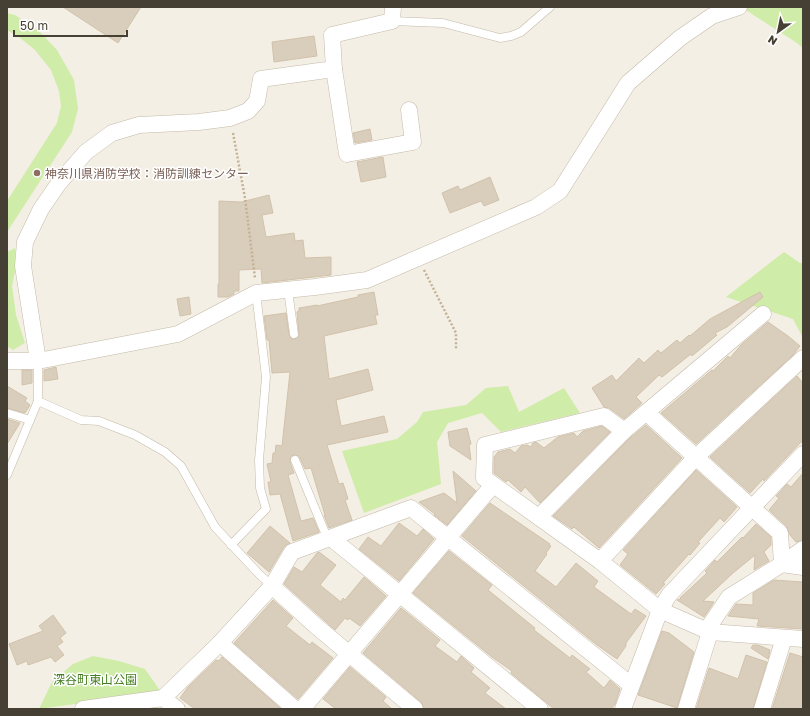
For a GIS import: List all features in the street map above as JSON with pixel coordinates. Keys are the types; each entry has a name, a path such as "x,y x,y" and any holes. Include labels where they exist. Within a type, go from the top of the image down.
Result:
{"street":[{"path":"7,361 38,360 178,334 256,293 367,280 536,207 560,191 628,83 711,11 738,7"},
{"path":"392,14 332,35 334,69 347,154 413,142 409,110"},
{"path":"38,360 23,266 25,242 41,209 59,183 86,152 112,133 139,125 199,122 230,118 248,111 257,101 261,79 334,69"},
{"path":"539,517 624,431 763,314"},
{"path":"600,561 696,457 803,358"},
{"path":"647,413 780,533 782,564"},
{"path":"624,431 604,416 485,445 484,478 600,561 660,610 708,632 803,639"},
{"path":"623,709 660,610 669,595 803,454"},
{"path":"302,709 493,485"},
{"path":"83,709 163,698 220,643 272,586 292,552 411,508 631,685"},
{"path":"330,539 400,594 540,709"},
{"path":"686,709 708,632 729,597 803,549"},
{"path":"782,564 803,567"},
{"path":"272,586 316,626 415,709"},
{"path":"762,709 784,638"},
{"path":"220,643 295,709"},
{"path":"163,698 177,709"}],"lane":[{"path":"392,14 443,23 500,38 521,32 550,7"},
{"path":"288,290 294,334"},
{"path":"231,545 266,508 260,488 259,460 266,377 256,293"},
{"path":"7,476 38,401 38,360"},
{"path":"38,401 81,420 98,421 135,435 165,452 180,466 215,526 231,545 272,586"},
{"path":"7,413 30,420"},
{"path":"296,460 330,539"}],"path":[{"path":"230,118 245,198 256,293"},
{"path":"418,258 456,333 456,349"}],"green space":[{"path":"741,7 803,7 803,48 797,43"},
{"path":"7,13 15,15 40,32 57,50 74,80 78,109 72,132 7,232 7,201 57,123 61,106 59,91 51,70 35,50 19,37 7,30"},
{"path":"15,248 16,266 12,286 16,315 25,343 13,350 7,346 7,252"},
{"path":"784,252 800,263 803,263 803,338 793,319 726,297"},
{"path":"508,386 519,412 564,388 580,413 501,432 482,413 448,423 437,442 441,484 364,513 342,451 397,439 417,422 423,412 466,405 486,388"},
{"name":"深谷町東山公園","path":"93,656 119,661 145,669 161,692 39,709 52,682 73,664"}],"building":[{"path":"63,7 141,7 118,43"},
{"path":"314,36 317,56 274,62 272,42"},
{"path":"370,129 372,140 355,143 353,133"},
{"path":"383,157 386,177 361,182 357,162"},
{"path":"490,177 499,200 484,206 481,201 450,213 442,193 458,186 460,190"},
{"path":"269,195 273,213 262,215 266,237 294,233 295,241 303,240 305,258 331,257 331,275 262,283 261,269 239,270 239,291 234,291 234,294 228,297 218,297 219,201 241,202"},
{"path":"374,292 378,315 375,315 377,324 324,336 329,379 368,369 373,390 336,400 341,426 384,416 388,432 327,445 339,484 343,483 348,499 345,500 352,520 329,528 311,468 305,469 299,456 291,456 290,462 294,473 288,475 301,521 313,518 319,532 293,541 280,494 270,495 268,482 271,482 267,464 272,463 276,445 282,446 290,372 272,373 269,340 267,340 264,316 286,313 289,335 292,339 295,339 299,336 297,312 299,311 299,308 317,306"},
{"path":"760,292 763,297 727,327 715,333 717,335 692,356 691,354 662,377 659,375 636,397 642,403 624,419 609,408 604,407 592,388 612,375 616,381 639,358 644,363 658,350 661,353 677,340 680,343 710,319"},
{"path":"189,297 191,314 180,316 177,299"},
{"path":"768,322 800,346 793,355 696,444 661,413 712,370 713,371 728,356 730,358 741,345"},
{"path":"56,367 58,379 44,381 44,370"},
{"path":"22,370 32,370 32,383 22,385"},
{"path":"797,376 803,383 803,440 764,481 763,479 750,493 710,457"},
{"path":"7,386 27,398 25,401 30,405 25,413 7,408"},
{"path":"7,419 20,423 7,444"},
{"path":"646,425 682,458 599,548 574,527 572,529 553,516 630,438"},
{"path":"602,426 610,432 540,503 525,487 521,492 508,480 506,482 494,473 494,457 498,452 510,449 515,453 521,446 527,445 531,447 533,443 536,442 544,448 558,437 574,433 577,437 583,431"},
{"path":"467,428 471,444 469,445 471,460 450,446 448,432"},
{"path":"696,470 737,507 724,522 720,518 698,542 700,543 690,555 689,554 663,583 665,584 656,594 620,565 628,554 623,550"},
{"path":"453,471 476,491 447,525 419,502 444,493 457,503"},
{"path":"803,473 803,540 796,542 790,535 786,526 769,510 779,498 776,496 787,484 791,487"},
{"path":"490,503 550,544 549,545 551,546 546,553 547,554 535,571 556,587 576,563 598,581 594,587 631,614 635,609 646,616 626,643 626,646 617,659 597,645 462,536"},
{"path":"399,523 417,536 423,529 434,539 399,581 359,549 368,537 381,546"},
{"path":"756,524 771,537 771,545 764,552 769,561 754,570 755,555 733,573 703,601 714,602 704,617 677,600 681,599 680,598 707,573 705,571 715,560 717,562"},
{"path":"270,526 290,543 284,547 269,572 247,553"},
{"path":"449,551 492,585 488,590 535,628 534,630 570,658 572,655 590,669 586,672 604,688 610,680 620,689 615,704 611,709 554,709 511,673 512,671 492,657 413,593"},
{"path":"319,552 336,565 320,585 341,602 343,598 345,600 364,577 386,596 360,626 349,618 348,620 345,618 335,630 284,584 294,567 302,572"},
{"path":"774,580 803,582 803,629 757,626 759,619 728,616 736,604 753,605 753,593"},
{"path":"273,600 293,618 286,626 310,645 312,642 333,658 298,699 234,643"},
{"path":"401,608 440,640 435,646 457,662 461,656 474,668 471,672 490,688 485,693 506,709 424,709 421,702 363,653"},
{"path":"53,615 66,633 60,638 63,642 57,646 64,655 55,662 51,657 28,665 27,661 17,665 9,644 43,631 39,626"},
{"path":"662,631 669,633 694,652 677,708 638,695"},
{"path":"753,645 758,645 770,650 768,659 751,648"},
{"path":"790,653 803,657 803,709 772,709"},
{"path":"746,655 767,662 753,709 696,709 709,668 738,679"},
{"path":"222,657 281,709 195,709 180,698 188,687 216,660 219,661"},
{"path":"350,667 386,697 383,701 392,709 336,709 323,699"}],"place":[{"name":"神奈川県消防学校：消防訓練センター","path":"37,173"}]}
